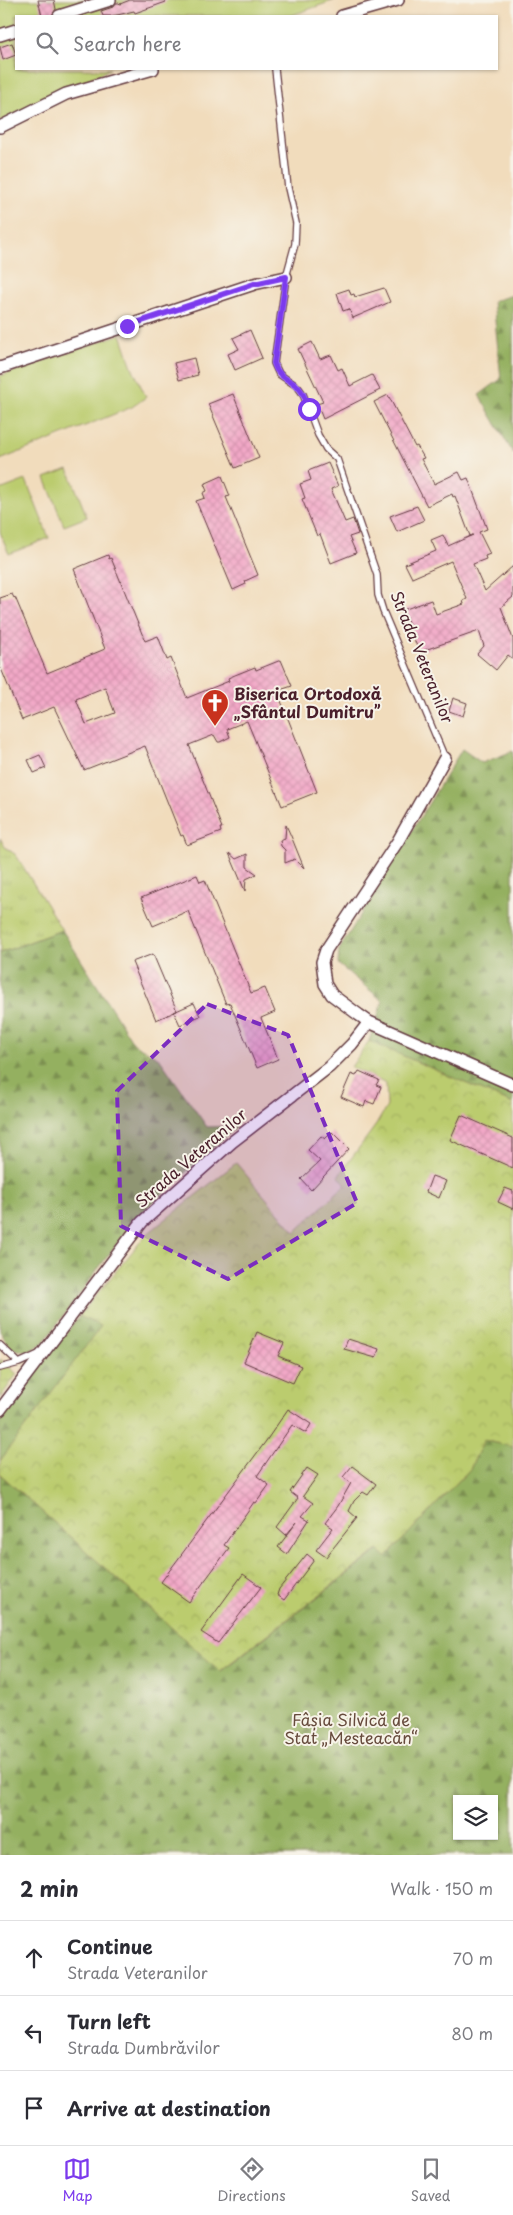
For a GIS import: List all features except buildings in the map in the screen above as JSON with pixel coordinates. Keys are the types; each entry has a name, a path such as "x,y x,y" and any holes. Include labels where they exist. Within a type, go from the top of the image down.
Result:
{"street":[{"path":"62,15 110,0"},
{"path":"346,15 398,0"},
{"path":"0,35 15,30"},
{"path":"0,127 66,94 149,70"},
{"path":"0,368 254,284 286,277"},
{"name":"Strada Veteranilor","path":"445,758 398,842 326,950 322,962 325,984 332,995 369,1022 513,1085"},
{"name":"Strada Veteranilor","path":"0,1410 46,1351 78,1304 142,1222 232,1142 329,1066 352,1044 369,1022"}],"lane":[{"path":"275,70 288,188 296,223 295,244 286,277"},
{"name":"Strada Veteranilor","path":"286,277 274,352 276,368 279,374 298,387 303,394 318,435 326,449 337,459 377,575 378,595 383,611 445,758"},
{"path":"0,1345 19,1363"},
{"path":"0,1368 19,1363 46,1351"}],"highlighted area":[{"path":"207,1004 288,1035 357,1203 228,1279 121,1226 117,1091"}],"green space":[{"path":"0,0 335,0 293,15 15,15 15,70 108,70 0,121"},
{"path":"513,295 513,453 479,395 501,379 493,301"},
{"path":"121,334 132,367 146,397 132,407 0,460 0,376"},
{"path":"68,469 87,517 64,526 45,478"},
{"path":"26,480 49,538 9,554 0,532 0,490"},
{"path":"462,749 482,763 513,751 513,1104 369,1041 383,1001 338,964 339,950"},
{"path":"0,838 5,847 16,855 62,930 0,953"},
{"path":"62,930 134,1044 159,1058 207,1127 237,1126 136,1218 43,1343 28,1352 10,1348 0,1331 0,953"},
{"path":"369,1041 513,1104 513,1447 484,1440 470,1469 386,1557 378,1550 220,1671 0,1474 0,1461 101,1326 79,1316 146,1235 236,1163 295,1232 346,1184 338,1176 376,1125 387,1106 386,1084 351,1067"},
{"path":"79,1316 102,1326 0,1461 0,1420"},
{"path":"0,1359 17,1374 0,1398"},
{"name":"Fâșia Silvică de Stat „Mesteacăn“","path":"484,1440 513,1447 513,1855 0,1855 0,1474 221,1671 379,1550 386,1557 470,1469"}],"place":[{"name":"Biserica Ortodoxă „Sfântul Dumitru”","path":"215,727"}],"route":[{"path":"127,326 254,284 286,277 278,337 274,352 274,363 279,374 298,387 309,409"}]}
